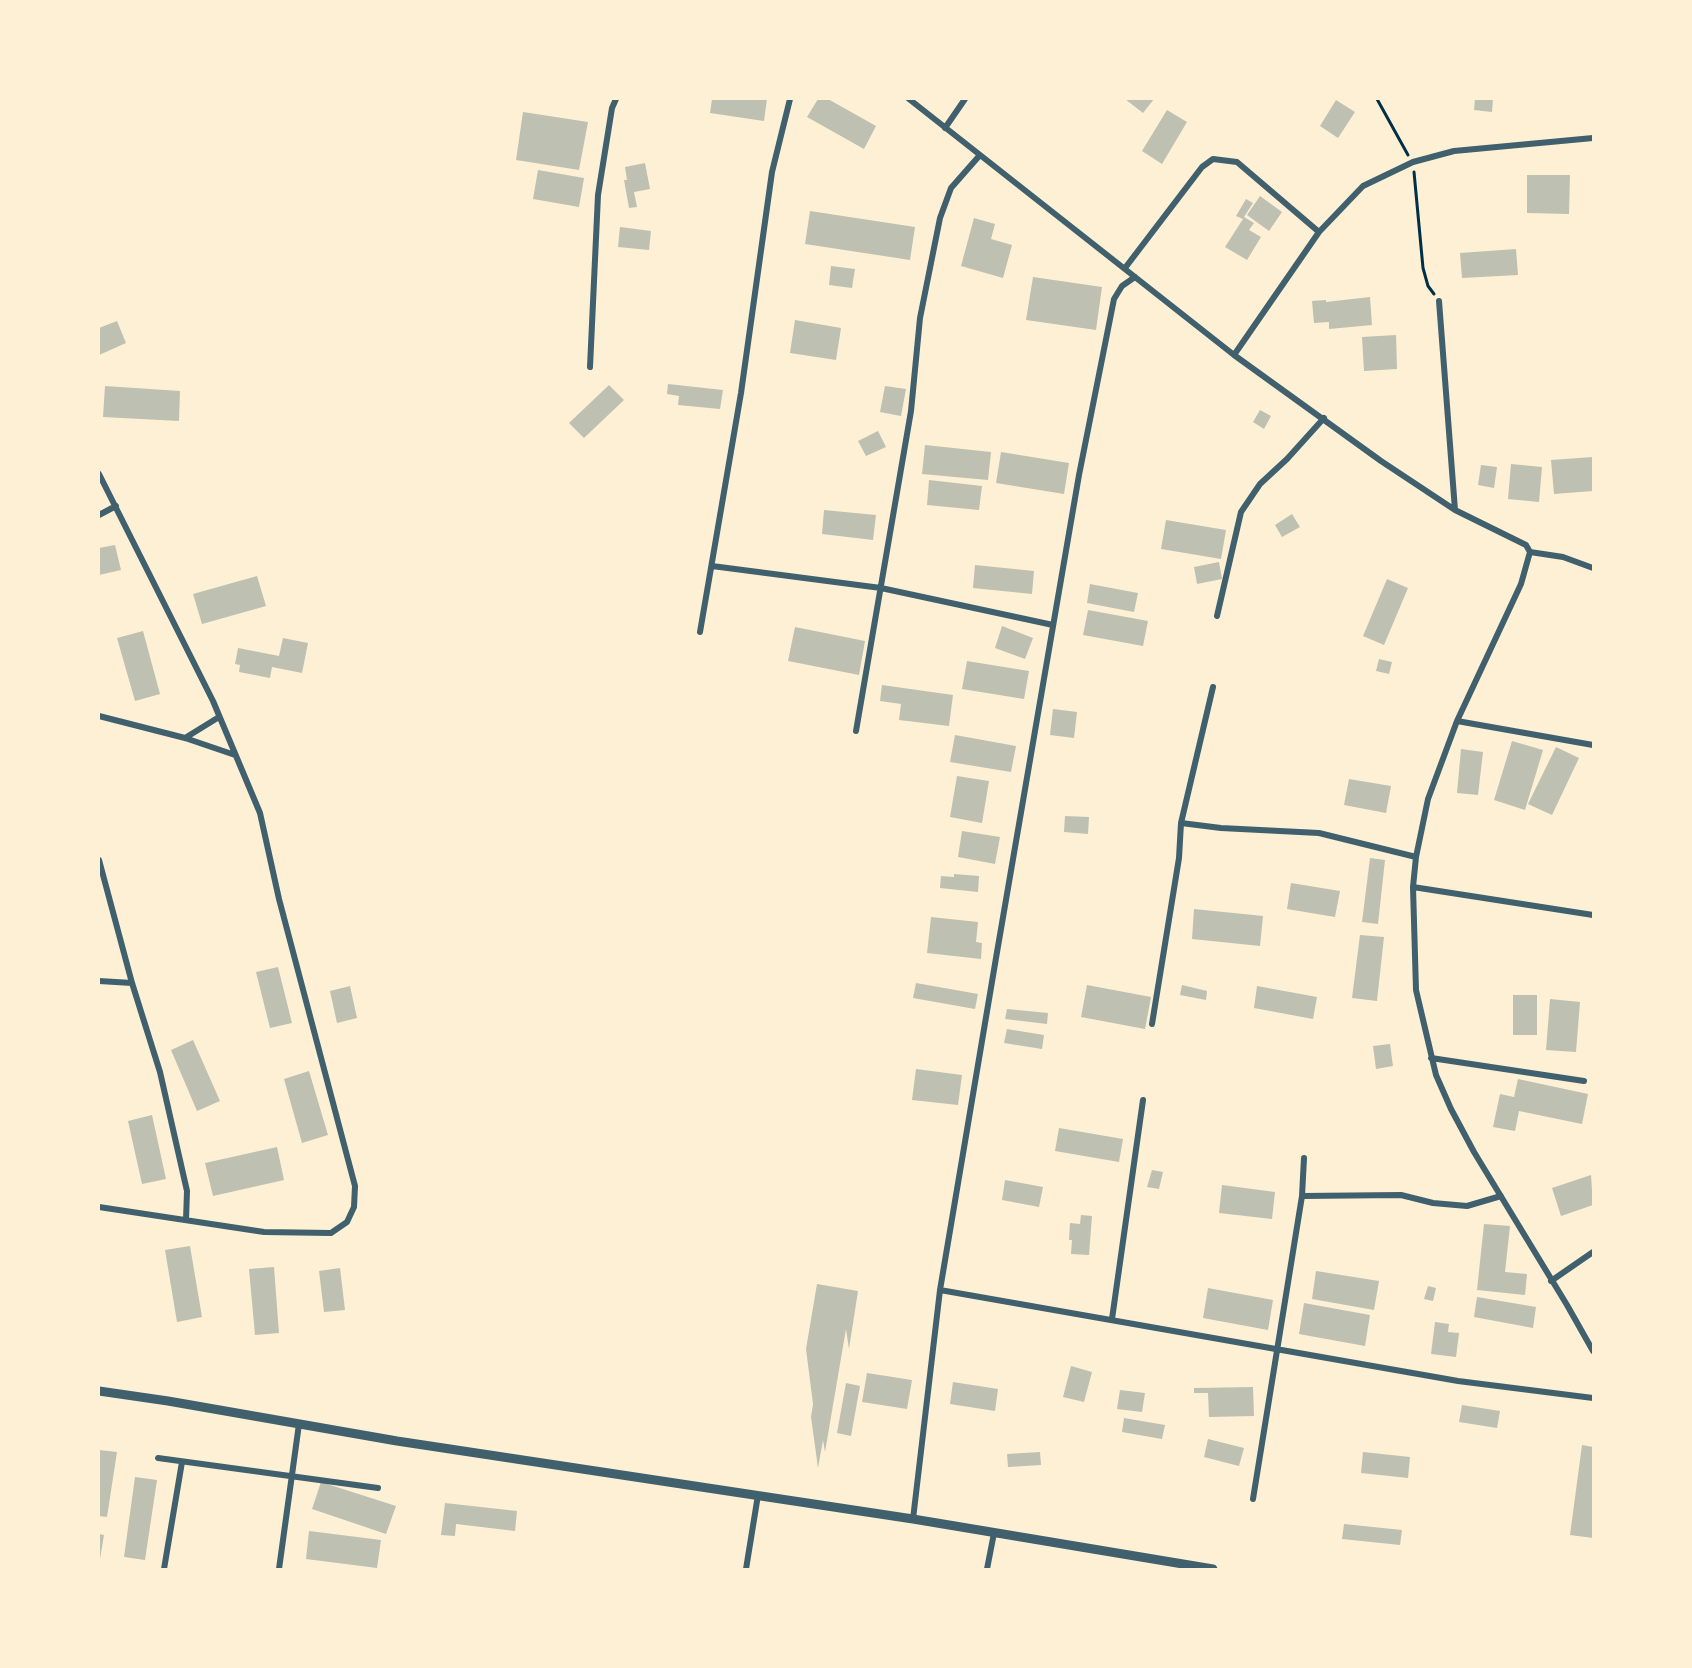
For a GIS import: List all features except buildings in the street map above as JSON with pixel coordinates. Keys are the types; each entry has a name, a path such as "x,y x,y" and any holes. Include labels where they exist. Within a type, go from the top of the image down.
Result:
{"street":[{"path":"590,367 598,195 612,108 616,99"},
{"path":"700,632 741,393 772,172 790,99"},
{"path":"909,99 1234,354 1381,461 1455,510 1526,545 1530,552 1521,584 1457,721 1428,799 1416,857 1413,887 1416,990 1431,1058 1451,1109 1474,1152 1593,1351"},
{"path":"945,128 965,99"},
{"path":"1234,354 1319,232 1363,186 1413,162 1454,151 1593,138"},
{"path":"856,731 911,411 920,318 940,218 951,188 980,155"},
{"path":"1125,268 1202,167 1214,159 1237,162 1319,232"},
{"path":"913,1519 940,1290 1079,475 1114,299 1122,286 1135,277"},
{"path":"1439,301 1455,510"},
{"path":"1217,616 1241,512 1260,484 1287,459 1324,418"},
{"path":"99,474 219,717 260,813 279,899 355,1186 354,1207 347,1222 331,1233 264,1232 99,1208"},
{"path":"99,514 116,506"},
{"path":"1530,552 1563,557 1593,568"},
{"path":"711,566 881,588 1053,625"},
{"path":"1152,1024 1179,858 1181,823 1213,687"},
{"path":"99,716 185,738 235,755"},
{"path":"185,738 219,717"},
{"path":"1457,721 1593,745"},
{"path":"1181,823 1221,828 1320,833 1416,857"},
{"path":"99,860 132,983 160,1072 187,1191 186,1220"},
{"path":"1413,887 1593,915"},
{"path":"99,981 132,983"},
{"path":"1431,1058 1584,1081"},
{"path":"1112,1319 1143,1100"},
{"path":"1253,1499 1302,1196 1304,1158"},
{"path":"1302,1196 1401,1195 1433,1203 1467,1206 1501,1196"},
{"path":"1551,1281 1593,1252"},
{"path":"940,1290 1458,1381 1593,1398"},
{"path":"99,1391 397,1441 913,1519 1212,1569"},
{"path":"279,1569 299,1424"},
{"path":"159,1458 378,1488"},
{"path":"164,1569 182,1462"},
{"path":"746,1569 758,1495"},
{"path":"987,1569 994,1533"}],"path":[{"path":"1377,99 1413,162 1423,268 1428,286 1439,301"}]}
